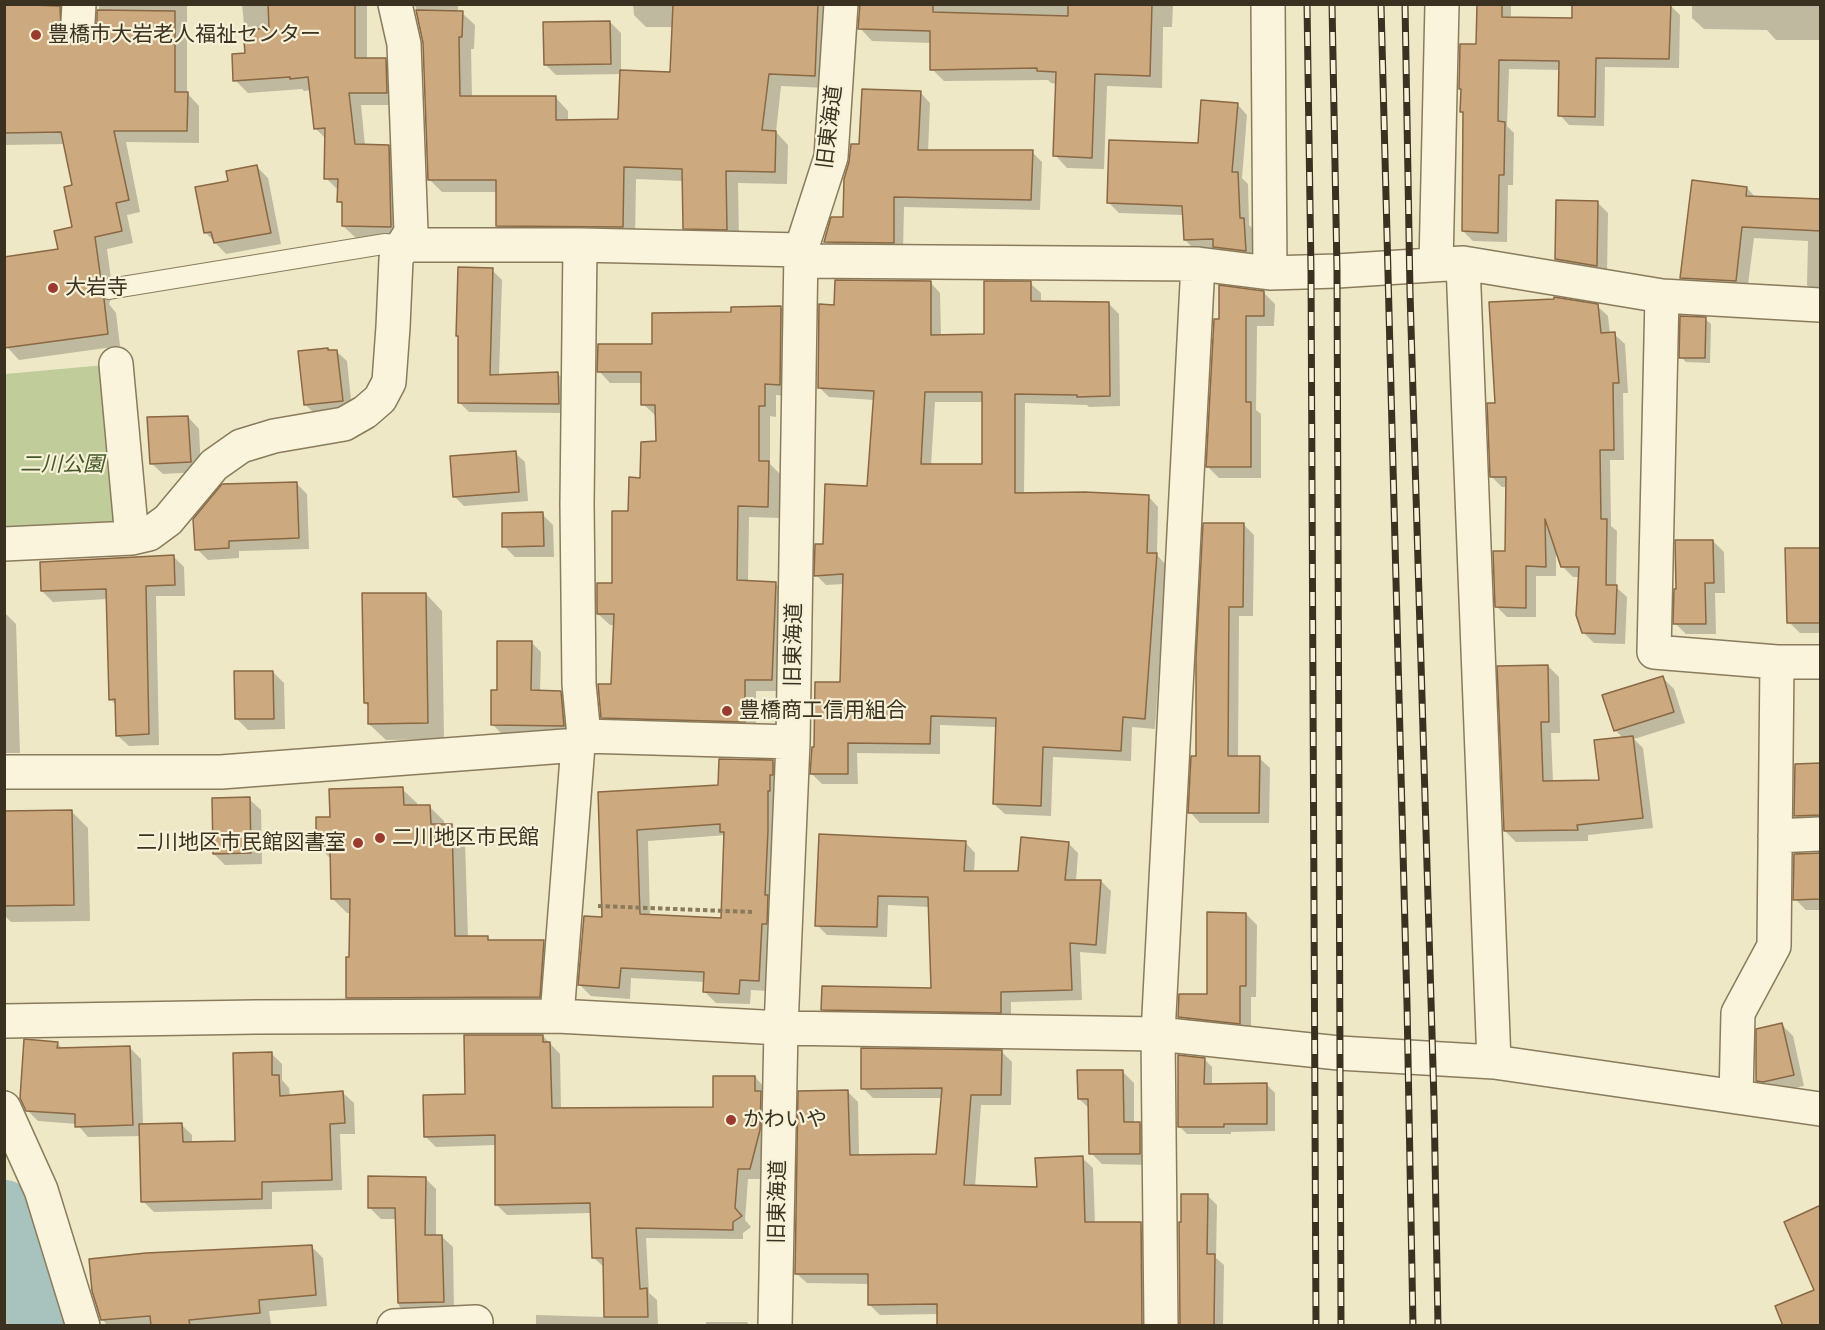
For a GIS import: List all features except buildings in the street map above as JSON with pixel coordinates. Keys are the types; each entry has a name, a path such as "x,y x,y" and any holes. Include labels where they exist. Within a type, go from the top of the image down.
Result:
{"street":[{"path":"4,544 132,537 149,534 168,520 214,465 241,446 274,436 344,424 365,412 380,399 388,382 396,259 411,232 404,44 395,4"},
{"name":"旧東海道","path":"775,1326 781,1028 793,742 801,255 831,157 841,4"},
{"path":"1268,4 1270,273"},
{"path":"1442,4 1450,263 1494,1062"},
{"path":"403,245 580,244 801,255 1198,264 1270,273 1450,263 1662,296 1821,305"},
{"path":"557,1016 581,740 577,504 580,244"},
{"path":"1161,1326 1158,1034 1198,264"},
{"path":"1662,296 1654,652 1777,662 1821,662"},
{"path":"116,364 132,537"},
{"path":"1736,1097 1738,1013 1774,946 1777,662"},
{"path":"4,772 220,772 581,740 793,742"},
{"path":"1775,836 1821,834"},
{"path":"4,1021 557,1016 781,1028 1158,1034 1339,1053 1494,1062 1821,1109"},
{"path":"4,1108 41,1190 83,1326"},
{"path":"394,1326 476,1322 476,1326"}],"lane":[{"path":"110,289 384,244 403,245"}],"path":[{"path":"566,904 786,914"}],"green space":[{"name":"二川公園","path":"116,364 126,523 5,530 5,374"}],"waterway":[{"path":"4,1211 41,1326"}],"railway":[{"path":"1307,4 1311,272 1316,1326"},
{"path":"1332,4 1337,271 1341,1326"},
{"path":"1381,4 1413,1326"},
{"path":"1405,4 1410,292 1434,1101 1438,1326"}],"place":[{"name":"豊橋市大岩老人福祉センター","path":"36,35"},
{"name":"大岩寺","path":"53,288"},
{"name":"豊橋商工信用組合","path":"727,711"},
{"name":"二川地区市民館","path":"380,838"},
{"name":"二川地区市民館図書室","path":"358,843"},
{"name":"かわいや","path":"731,1120"}]}
